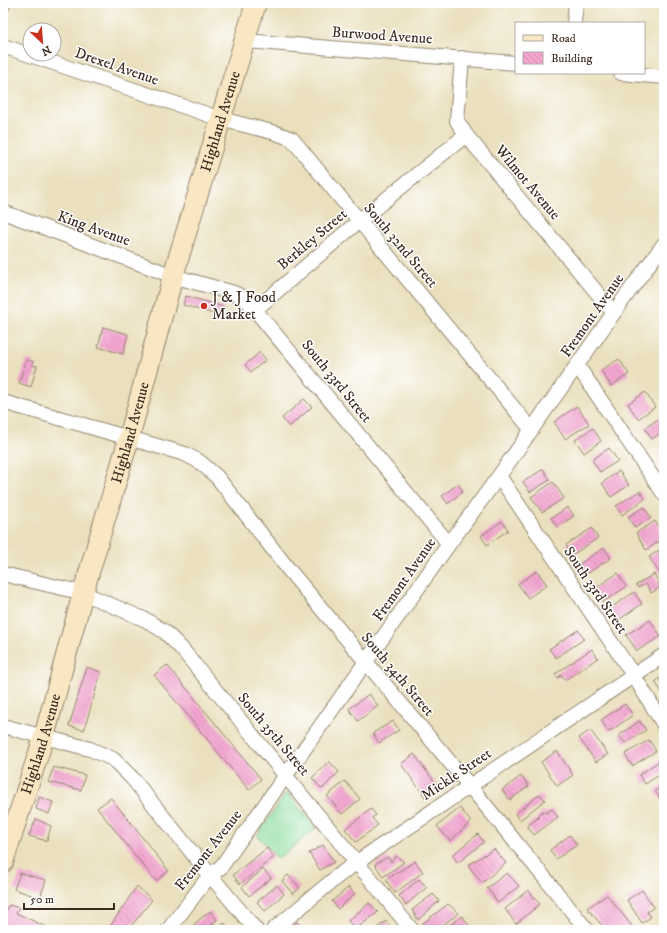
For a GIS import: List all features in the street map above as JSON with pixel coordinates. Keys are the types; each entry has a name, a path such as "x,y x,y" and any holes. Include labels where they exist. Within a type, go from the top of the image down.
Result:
{"street":[{"path":"574,22 576,3"},
{"name":"Highland Avenue","path":"3,862 44,737 83,593 129,438 173,276 245,41 252,4"},
{"name":"Burwood Avenue","path":"245,41 515,63"},
{"name":"Drexel Avenue","path":"3,46 221,119"},
{"name":"Wilmot Avenue","path":"462,58 456,121 614,313"},
{"path":"632,74 664,77"},
{"name":"South 32nd Street","path":"221,119 276,133 292,139 531,430"},
{"name":"Berkley Street","path":"256,309 359,221 466,135"},
{"name":"King Avenue","path":"3,212 173,276"},
{"name":"Fremont Avenue","path":"168,930 210,875 221,867 285,774 664,244"},
{"name":"South 33rd Street","path":"173,276 234,293 246,299 256,309 449,544"},
{"path":"577,365 664,494"},
{"name":"South 34th Street","path":"3,402 185,454 200,462 217,477 289,570 469,785 587,930"},
{"name":"South 33rd Street","path":"499,476 634,676 664,724"},
{"name":"South 35th Street","path":"3,574 83,593 146,620 165,632 181,648 412,930"},
{"name":"Mickle Street","path":"273,930 357,862 469,785 664,655"},
{"path":"3,726 90,749 113,759 132,778 256,930"}],"green space":[{"path":"287,792 316,828 278,859 257,835"}],"building":[{"name":"J & J Food Market","path":"186,296 224,307 221,316 183,305"},
{"path":"103,327 128,334 123,354 98,347"},
{"path":"260,352 266,360 251,372 245,365"},
{"path":"619,359 629,374 611,386 601,370"},
{"path":"26,360 33,361 32,365 37,366 31,387 19,383"},
{"path":"645,392 655,407 638,419 628,404"},
{"path":"304,399 312,407 289,427 282,418"},
{"path":"577,406 589,424 565,439 554,422"},
{"path":"661,417 664,421 664,431 652,439 645,428"},
{"path":"593,428 601,441 584,453 575,440"},
{"path":"609,448 618,461 600,472 592,460"},
{"path":"543,469 550,480 530,492 523,482"},
{"path":"619,471 629,485 611,497 602,483"},
{"path":"553,482 564,498 542,512 531,497"},
{"path":"458,484 463,491 448,504 442,496"},
{"path":"640,491 645,499 622,515 616,506"},
{"path":"568,507 574,516 557,527 551,518"},
{"path":"644,507 651,518 635,528 628,517"},
{"path":"502,521 508,530 487,545 481,536"},
{"path":"655,521 664,535 664,538 646,550 636,533"},
{"path":"592,528 598,538 572,555 566,545"},
{"path":"664,547 664,571 660,574 649,557"},
{"path":"604,548 611,558 585,575 578,565"},
{"path":"537,571 547,585 528,598 518,584"},
{"path":"618,573 626,587 603,602 594,589"},
{"path":"654,574 661,587 651,593 646,584 638,588 636,585"},
{"path":"634,592 642,604 617,621 609,609"},
{"path":"650,620 661,636 637,651 626,635"},
{"path":"578,630 584,639 556,658 549,649"},
{"path":"592,649 598,658 565,680 562,675 557,678 555,674"},
{"path":"167,665 261,779 249,790 154,675"},
{"path":"87,667 101,672 84,730 69,726"},
{"path":"664,675 664,695 655,682"},
{"path":"369,694 378,706 358,721 349,709"},
{"path":"625,704 633,715 609,732 601,720"},
{"path":"393,721 399,730 379,743 373,733"},
{"path":"640,721 646,730 625,743 619,735"},
{"path":"590,730 608,754 596,762 579,738"},
{"path":"649,740 656,751 632,766 625,754"},
{"path":"557,751 573,775 557,786 541,762"},
{"path":"414,754 439,788 426,798 401,764"},
{"path":"662,759 664,763 664,772 645,784 639,775"},
{"path":"329,761 339,772 322,789 312,778"},
{"path":"54,767 85,775 81,790 48,782"},
{"path":"521,776 529,786 510,800 502,790"},
{"path":"345,781 360,799 342,814 327,796"},
{"path":"664,785 664,798 661,800 655,791"},
{"path":"540,794 545,800 520,820 515,814"},
{"path":"39,797 53,802 49,814 36,809"},
{"path":"111,798 169,871 156,881 97,808"},
{"path":"460,808 471,822 450,841 437,826"},
{"path":"371,809 376,815 372,818 378,825 356,842 345,829"},
{"path":"552,809 558,817 534,835 527,826 538,818 537,816 543,811 546,813"},
{"path":"36,819 51,826 47,841 29,836"},
{"path":"478,834 484,842 458,863 452,855"},
{"path":"570,835 577,845 556,859 550,850"},
{"path":"323,845 334,862 320,870 309,853"},
{"path":"267,848 274,857 240,884 233,875"},
{"path":"494,849 506,863 482,883 468,865"},
{"path":"396,856 404,862 383,877 375,864 388,857 391,862"},
{"path":"415,861 423,872 395,893 386,880"},
{"path":"263,869 271,878 249,896 242,887"},
{"path":"20,873 46,880 40,898 14,889"},
{"path":"507,873 519,886 498,903 487,888"},
{"path":"288,875 300,888 293,894 282,881"},
{"path":"419,879 427,887 406,905 399,896"},
{"path":"277,885 284,894 265,911 257,902"},
{"path":"137,886 152,900 128,930 112,930 109,928"},
{"path":"349,887 355,894 338,909 332,901"},
{"path":"528,890 540,904 516,924 505,909"},
{"path":"642,890 654,907 647,912 651,917 642,923 627,900"},
{"path":"433,894 439,901 418,920 412,910"},
{"path":"607,895 635,930 606,930 587,908"},
{"path":"369,903 378,912 356,929 348,921"},
{"path":"448,904 459,913 436,930 425,930 422,924"},
{"path":"9,905 19,908 16,913 53,930 3,929 3,918"},
{"path":"210,911 217,920 205,930 198,930 194,924"},
{"path":"462,916 469,925 464,930 443,930"},
{"path":"386,921 393,930 374,930"},
{"path":"297,922 303,930 287,930"},
{"path":"224,923 230,930 216,930"}],"place":[{"name":"J & J Food Market","path":"204,306"}]}
